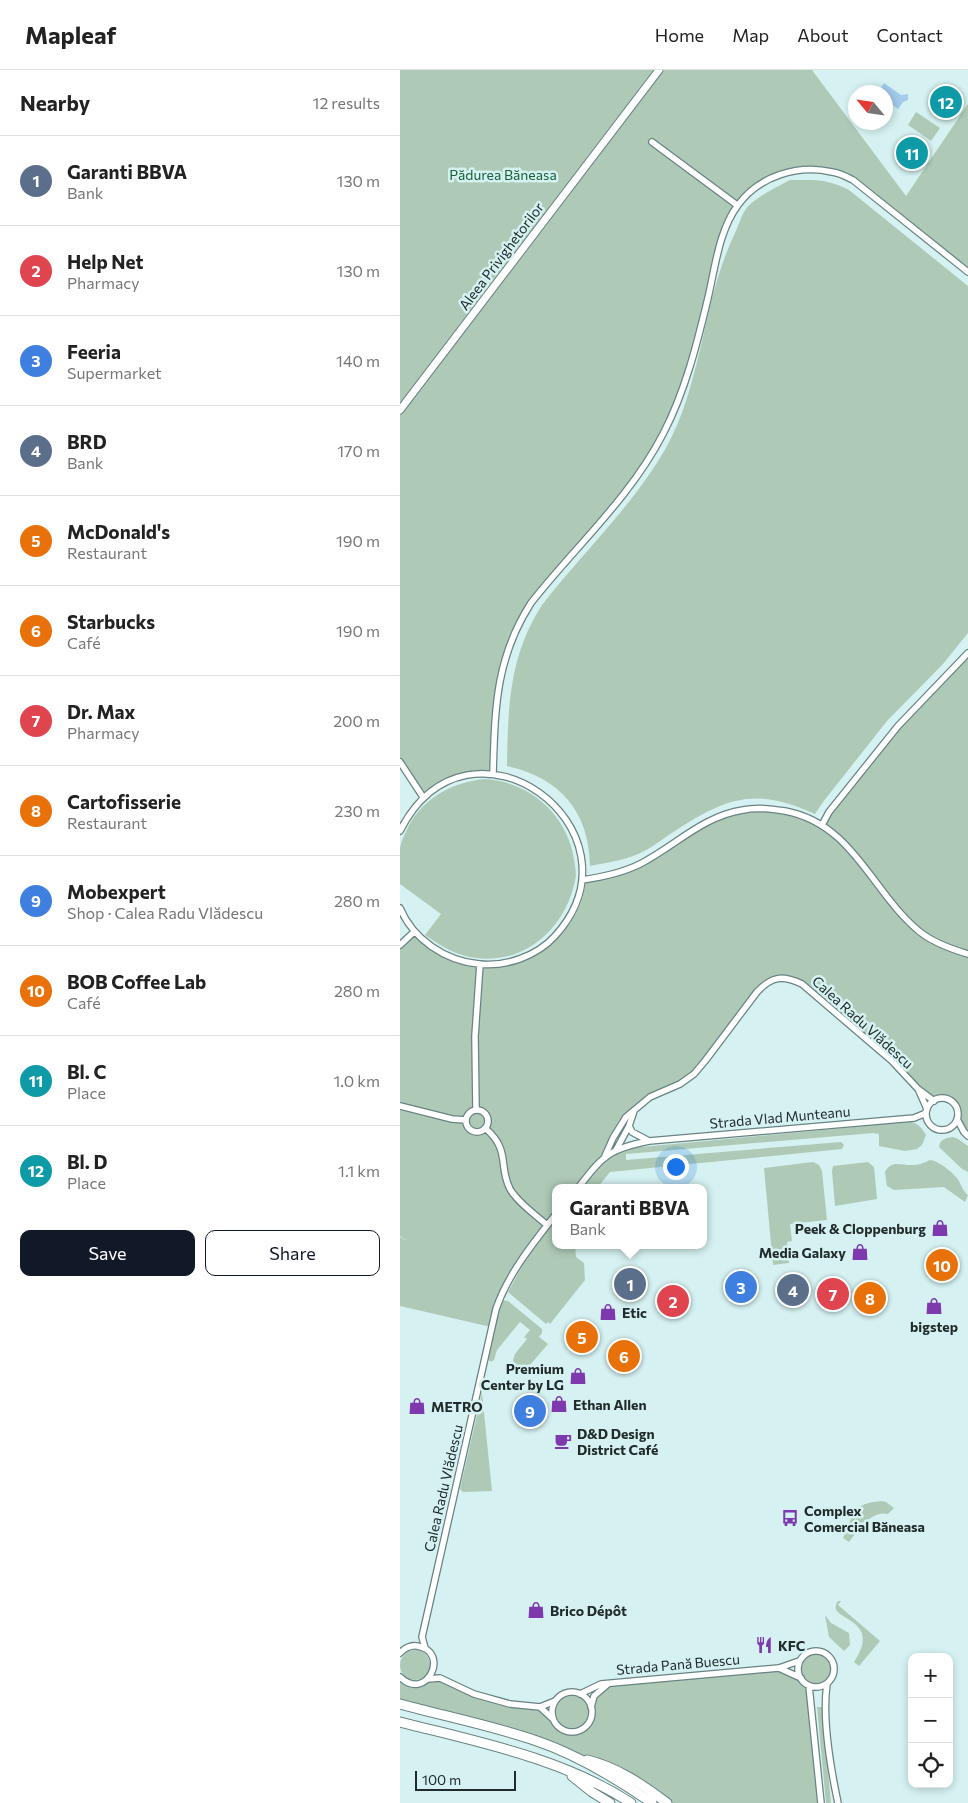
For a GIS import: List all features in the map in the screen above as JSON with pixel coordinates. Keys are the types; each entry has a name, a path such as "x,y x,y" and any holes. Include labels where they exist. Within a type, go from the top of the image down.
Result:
{"highway":[{"path":"400,1704 522,1736 570,1755 612,1768 668,1803"},
{"path":"400,1722 493,1746 562,1768 597,1784 631,1803"},
{"path":"570,1755 603,1772 652,1803"},
{"path":"562,1768 592,1792 610,1803"}],"street":[{"name":"Aleea Privighetorilor","path":"400,410 659,70"},
{"path":"652,142 737,205"},
{"path":"493,774 498,685 509,644 520,620 531,603 626,492 663,434 687,374 722,240 737,205 762,184 779,174 798,170 835,172 853,180 968,272"},
{"path":"822,825 829,812 898,726 968,653"},
{"path":"400,762 423,797"},
{"path":"400,831 407,817 423,797 442,784 476,774 493,774 507,777 536,789 559,809 579,849 582,880 572,911 562,928 550,941 534,953 496,964 480,964 458,960 436,950 414,932 400,908"},
{"path":"582,880 615,874 634,867 718,816 754,808 780,810 805,817 833,833 854,852 906,918 921,932 946,946 968,954"},
{"path":"400,945 414,932"},
{"path":"476,1110 475,1036 480,964"},
{"name":"Calea Radu Vlădescu","path":"581,1184 605,1156 626,1117 650,1097 680,1084 694,1074 766,982 782,978 802,984 892,1061 918,1089 934,1101"},
{"name":"Calea Radu Vlădescu","path":"918,1089 927,1111"},
{"path":"943,1099 951,1102 956,1109 957,1119 966,1134 949,1128 939,1130 928,1122 927,1111 934,1101 943,1099"},
{"path":"400,1106 452,1119 466,1120"},
{"path":"476,1110 482,1110 487,1115 488,1122 485,1128 478,1132 473,1131 467,1125 466,1120 468,1114 476,1110"},
{"name":"Calea Radu Vlădescu","path":"616,1150 623,1140 635,1110"},
{"name":"Strada Vlad Munteanu","path":"914,1118 927,1111"},
{"name":"Strada Vlad Munteanu","path":"649,1141 914,1118 928,1122"},
{"path":"949,1128 957,1119"},
{"path":"620,1125 623,1140 630,1145"},
{"path":"629,1126 632,1132 649,1141"},
{"path":"485,1128 495,1136 502,1150 506,1179 511,1190 548,1225"},
{"name":"Calea Radu Vlădescu","path":"605,1156 630,1145 649,1141"},
{"name":"Calea Radu Vlădescu","path":"440,1678 434,1666 432,1656 425,1648 422,1637 496,1309 502,1293 517,1266 552,1220"},
{"path":"413,1646 422,1637"},
{"path":"400,1653 407,1647 425,1648"},
{"path":"779,1668 800,1678 809,1686 819,1687 827,1684 833,1677 835,1668 831,1658 827,1653 814,1650 805,1654 799,1661 800,1678"},
{"name":"Strada Pană Buescu","path":"580,1694 597,1685 610,1683 779,1668 799,1661"},
{"path":"400,1678 411,1684 421,1683 432,1674 434,1666"},
{"path":"428,1679 440,1678 474,1694 494,1700 540,1708 563,1730 579,1731 590,1721 591,1707 585,1697 580,1694 569,1692 540,1708"},
{"name":"Strada Pană Buescu","path":"591,1707 594,1696 610,1683"},
{"path":"827,1684 825,1703 832,1778 838,1803"},
{"path":"809,1686 821,1803"},
{"path":"553,1719 552,1713 555,1701"}],"green space":[{"name":"Pădurea Băneasa","path":"400,70 812,70 848,118 848,130 857,130 906,196 968,104 968,272 853,180 835,172 798,170 762,184 737,205 722,240 705,312 674,410 646,462 531,603 502,667 493,774 464,777 423,797 400,762"},
{"path":"916,112 940,128 931,141 908,125"},
{"path":"790,180 827,182 849,190 968,286 968,633 943,664 887,721 815,814 776,800 742,800 711,810 639,853 619,860 590,866 584,829 577,813 568,800 556,788 542,779 526,771 507,766 508,723 517,663 531,624 542,605 623,510 653,470 666,448 688,396 708,313 724,259 744,212 760,197"},
{"path":"968,653 968,1136 954,1124 957,1115 953,1104 941,1099 935,1100 930,1104 903,1073 802,984 791,979 766,982 694,1074 650,1097 626,1117 605,1156 581,1184 552,1184 552,1220 509,1280 491,1327 400,1306 400,1237 407,1241 400,1236 400,945 414,932 419,937 458,960 490,965 534,953 562,928 582,880 615,874 733,811 780,810 822,825 898,726"},
{"path":"484,779 500,781 530,793 554,814 570,843 576,876 569,900 549,932 535,944 519,953 501,958 482,959 452,951 425,935 441,914 400,884 400,848 408,827 422,807 450,788"},
{"path":"909,1122 919,1126 926,1135 922,1145 917,1149 905,1151 879,1146 879,1134 873,1133 626,1154 626,1160 841,1142 844,1145 842,1149 610,1172 600,1184 585,1184 608,1158 631,1148"},
{"path":"953,1137 968,1146 968,1172 962,1169 939,1147 946,1138"},
{"path":"930,1160 942,1165 957,1178 968,1195 965,1202 944,1187 894,1190 887,1186 885,1172 894,1164 916,1165"},
{"path":"813,1162 819,1165 822,1171 827,1220 790,1224 792,1241 787,1242 789,1263 773,1265 764,1168"},
{"path":"868,1162 874,1167 877,1199 835,1206 833,1166"},
{"path":"552,1225 552,1249 575,1249 576,1257 584,1263 585,1280 550,1324 548,1322 546,1324 508,1292 529,1253"},
{"path":"502,1300 508,1301 542,1329 539,1337 548,1344 524,1372 515,1365 513,1360 515,1354 527,1339 524,1337 530,1330 520,1322 497,1350 494,1360 491,1362 487,1358"},
{"path":"482,1393 492,1491 463,1492 460,1489"},
{"path":"882,1501 894,1508 888,1514 876,1515 871,1518 849,1542 843,1538 852,1516 859,1507 872,1502"},
{"path":"838,1601 841,1601 838,1605 880,1641 859,1666 854,1662 862,1647 862,1636 859,1628 839,1613 836,1608"},
{"path":"825,1615 831,1623 849,1633 850,1645 844,1651 829,1637"},
{"path":"415,1650 421,1651 429,1659 429,1671 421,1679 415,1680 409,1679 401,1671 400,1665 401,1659 409,1651"},
{"path":"816,1654 822,1655 830,1663 830,1675 822,1683 816,1684 810,1683 802,1675 801,1669 802,1663 810,1655"},
{"path":"779,1668 801,1678 809,1686 822,1803 667,1803 627,1776 547,1745 400,1704 400,1677 417,1684 432,1674 474,1694 540,1707 560,1728 568,1732 579,1731 588,1723 593,1699 610,1683"},
{"path":"572,1696 584,1700 588,1712 584,1724 572,1728 560,1724 556,1712 560,1700"},
{"path":"817,1707 822,1707 831,1803 826,1803"}],"water":[{"path":"893,89 901,95 908,94 908,100 903,102 898,109 893,105"}],"place":[{"name":"Bl. D","path":"946,102"},
{"name":"Bl. C","path":"912,153"},
{"name":"Peek & Cloppenburg","path":"940,1228"},
{"name":"Media Galaxy","path":"860,1252"},
{"name":"BOB Coffee Lab","path":"942,1265"},
{"name":"Garanti BBVA","path":"630,1284"},
{"name":"Feeria","path":"741,1287"},
{"name":"BRD","path":"793,1290"},
{"name":"Dr. Max","path":"833,1294"},
{"name":"Cartofisserie","path":"870,1298"},
{"name":"Help Net","path":"673,1301"},
{"name":"bigstep","path":"934,1306"},
{"name":"Etic","path":"608,1312"},
{"name":"McDonald's","path":"582,1337"},
{"name":"Starbucks","path":"624,1356"},
{"name":"Premium Center by LG","path":"578,1376"},
{"name":"Ethan Allen","path":"559,1404"},
{"name":"METRO","path":"417,1406"},
{"name":"Mobexpert","path":"530,1411"},
{"name":"D&D Design District Café","path":"563,1441"},
{"name":"Complex Comercial Băneasa","path":"790,1518"},
{"name":"Brico Dépôt","path":"536,1610"},
{"name":"KFC","path":"764,1645"}]}
